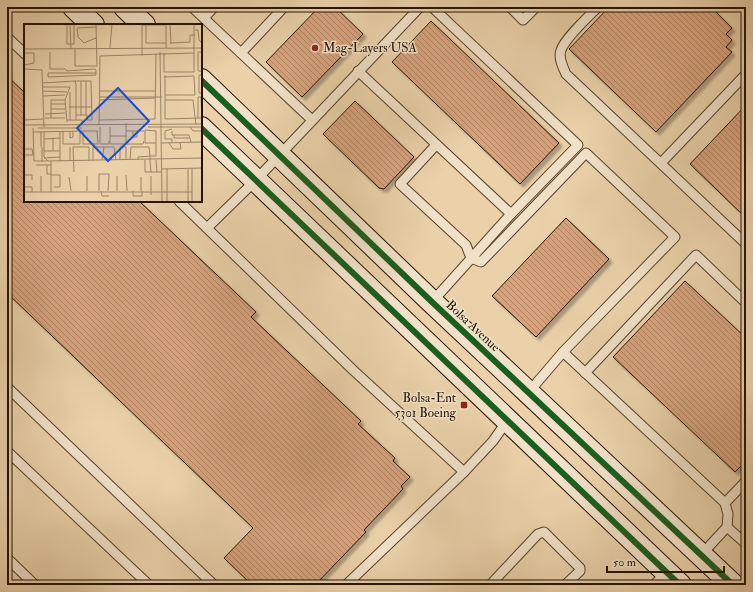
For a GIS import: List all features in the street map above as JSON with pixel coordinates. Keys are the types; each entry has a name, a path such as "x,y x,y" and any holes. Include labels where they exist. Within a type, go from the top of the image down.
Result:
{"main road":[{"path":"74,7 92,24"},
{"path":"126,7 143,24"},
{"name":"Bolsa Avenue","path":"202,81 432,302 733,585"},
{"path":"202,129 508,420 667,581"},
{"path":"508,420 528,393"}],"lane":[{"path":"192,7 312,120"},
{"path":"204,18 214,7"},
{"path":"241,53 284,7"},
{"path":"207,228 256,180 420,7"},
{"path":"432,7 578,145 511,214 432,302"},
{"path":"510,7 523,20 536,7"},
{"path":"598,7 567,40 561,51 561,62 566,74 746,244"},
{"path":"7,37 24,53"},
{"path":"358,71 511,214"},
{"path":"661,163 746,74"},
{"path":"436,145 400,184 466,245 471,258 481,262 586,153 675,237 563,352 528,393"},
{"path":"180,202 353,370 464,472"},
{"path":"585,373 696,255 746,303"},
{"path":"563,352 725,503 728,514 727,526 701,555"},
{"path":"7,387 214,585"},
{"path":"346,585 464,472 492,441 508,420"},
{"path":"7,451 149,585"},
{"path":"725,503 746,481"},
{"path":"727,526 744,539"},
{"path":"490,585 542,531 580,568 580,570 565,585"},
{"path":"7,558 35,585"}],"building":[{"name":"Mag-Layers USA","path":"319,7 335,7 363,34 302,97 266,62"},
{"path":"609,7 711,7 732,28 726,34 732,40 726,47 732,52 656,132 569,49"},
{"path":"431,21 559,143 520,184 392,62"},
{"path":"7,76 24,92 24,202 140,202 256,312 251,317 361,421 358,424 395,458 393,461 410,477 401,486 403,489 364,530 366,532 315,585 252,585 224,558 253,528 7,293"},
{"path":"355,101 414,157 384,189 379,188 323,134"},
{"path":"746,105 746,218 690,164"},
{"path":"566,218 609,259 536,337 492,296"},
{"path":"685,281 746,338 746,461 735,472 613,357"}],"cycle path":[{"path":"202,81 432,302 733,585"},
{"path":"202,129 680,585"}],"place":[{"name":"Mag-Layers USA","path":"315,48"},
{"name":"Bolsa-Ent 5301 Boeing","path":"464,405"}]}
